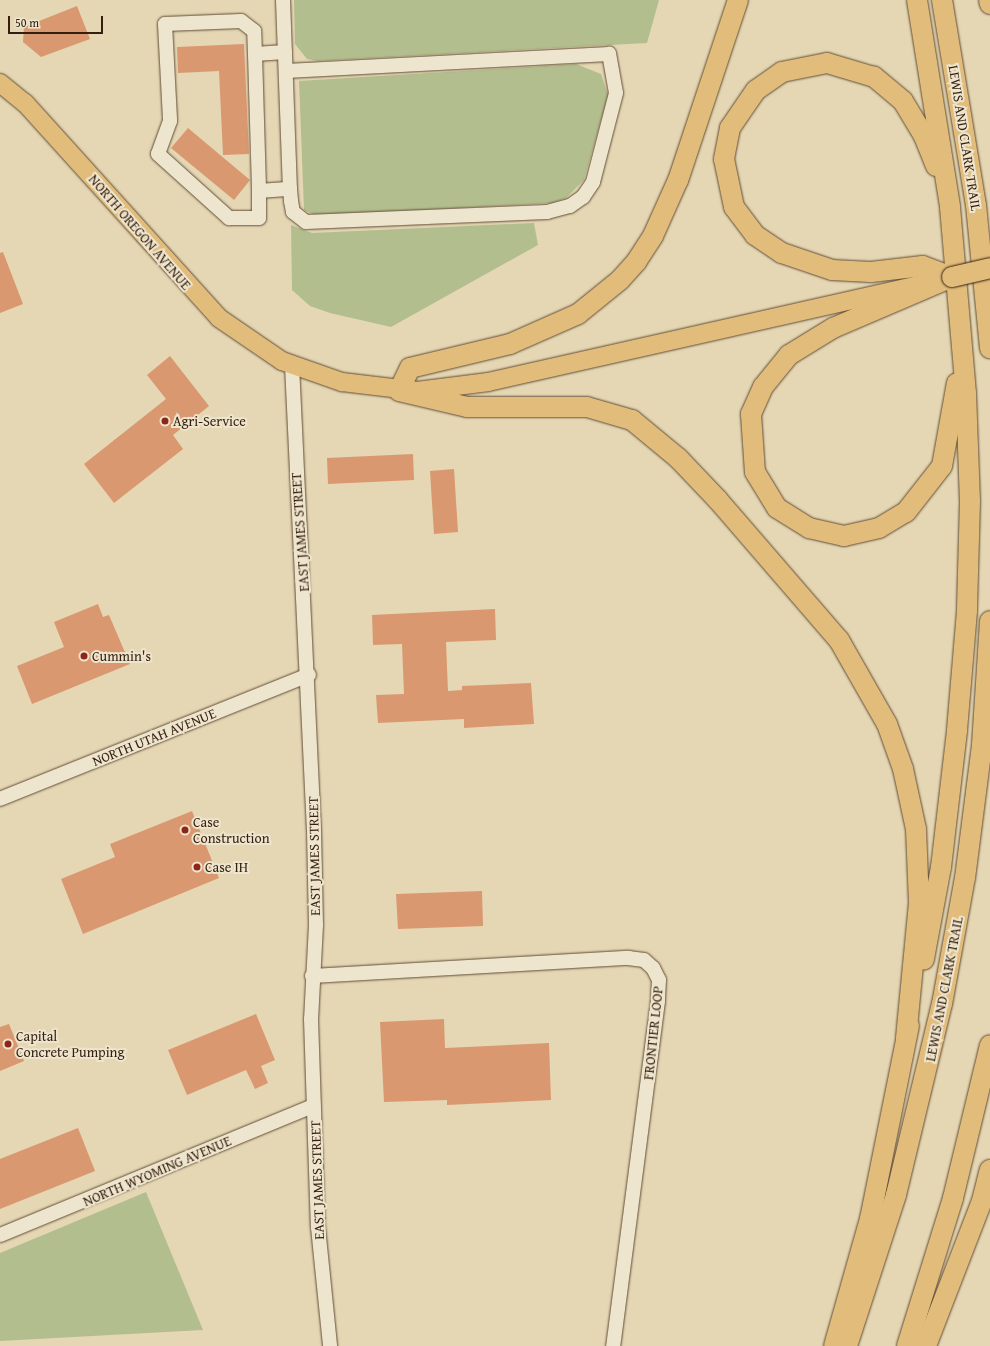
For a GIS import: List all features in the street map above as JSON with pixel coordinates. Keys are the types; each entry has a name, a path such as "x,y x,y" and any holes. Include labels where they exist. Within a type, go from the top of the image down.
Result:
{"highway":[{"path":"738,0 678,180 653,236 637,261 620,280 578,314 510,344 410,368 399,391 467,407 559,404 587,407 612,412 632,420 683,463 839,640 858,669 886,724 903,769 916,829 919,903 906,1039"},
{"path":"834,1346 870,1219 939,882 962,678 970,501 960,339 950,207 917,0"},
{"name":"LEWIS AND CLARK TRAIL","path":"942,0 976,205 990,348"},
{"path":"989,0 990,4"},
{"path":"950,207 941,191 935,161 914,116 903,101 874,77 827,63 798,67 767,81 746,100 730,128 724,159 727,191 743,222 768,245 812,265 846,271 923,266 952,277"},
{"path":"960,339 956,389 942,466 906,512 879,528 844,536 809,528 777,508 755,472 750,414 763,387 789,355 833,328 894,297 952,277 990,268"},
{"name":"LEWIS AND CLARK TRAIL","path":"848,1346 896,1195 942,1004 965,878 982,745 990,621"},
{"path":"908,1346 953,1198 990,1045"},
{"path":"926,1346 982,1201 990,1170"}],"main road":[{"name":"NORTH OREGON AVENUE","path":"0,83 59,140 192,292 243,337 292,366 342,382 399,391 488,382 894,297"}],"street":[{"path":"283,0 290,189 293,212 311,223 563,209 577,203 593,182 616,93 609,54 286,71"},
{"path":"241,20 254,31 255,54 259,218 229,218 158,154 170,121 165,24 241,20"},
{"path":"255,54 285,52"},
{"path":"259,191 290,189"},
{"name":"EAST JAMES STREET","path":"292,366 309,675 316,904 312,976 314,1106 320,1250 330,1346"},
{"name":"NORTH UTAH AVENUE","path":"0,799 309,675"},
{"name":"FRONTIER LOOP","path":"312,976 628,958 644,960 654,968 658,980 658,1000 613,1346"},
{"name":"NORTH WYOMING AVENUE","path":"0,1235 314,1106"}],"green space":[{"path":"294,0 659,0 647,43 318,61 307,59 295,44"},
{"path":"576,64 601,74 608,95 584,180 566,198 553,203 317,216 304,210 299,81"},
{"path":"534,223 538,245 391,327 330,313 310,306 292,290 291,225 312,233"},
{"path":"146,1192 203,1330 0,1341 0,1253"}],"building":[{"path":"77,6 90,39 41,57 23,42 24,27"},
{"path":"244,44 249,154 223,155 219,71 178,73 177,47"},
{"path":"188,128 250,180 234,200 171,148"},
{"path":"3,252 23,304 0,313 0,253"},
{"name":"Agri-Service","path":"170,356 209,406 173,435 183,449 114,503 84,464 166,399 147,375"},
{"path":"413,454 414,480 328,484 327,458"},
{"path":"454,469 458,532 434,534 430,471"},
{"name":"Cummin's","path":"98,604 103,617 109,615 130,664 32,704 17,666 64,647 54,622"},
{"path":"495,609 496,640 446,642 448,691 462,690 462,686 531,683 534,724 464,728 464,719 378,723 376,695 404,694 402,644 373,645 372,615"},
{"path":"192,811 219,878 83,934 61,879 115,857 110,844"},
{"path":"482,891 483,926 398,929 396,894"},
{"path":"256,1014 275,1060 261,1066 268,1083 255,1089 246,1070 187,1095 168,1050"},
{"path":"444,1019 445,1048 549,1043 551,1100 447,1105 447,1100 384,1102 380,1022"},
{"name":"Capital Concrete Pumping","path":"9,1024 24,1061 0,1071 0,1027"},
{"path":"78,1128 95,1171 0,1209 0,1159"}],"place":[{"name":"Agri-Service","path":"165,421"},
{"name":"Cummin's","path":"84,656"},
{"name":"Case Construction","path":"185,830"},
{"name":"Case IH","path":"197,867"},
{"name":"Capital Concrete Pumping","path":"8,1044"}]}
